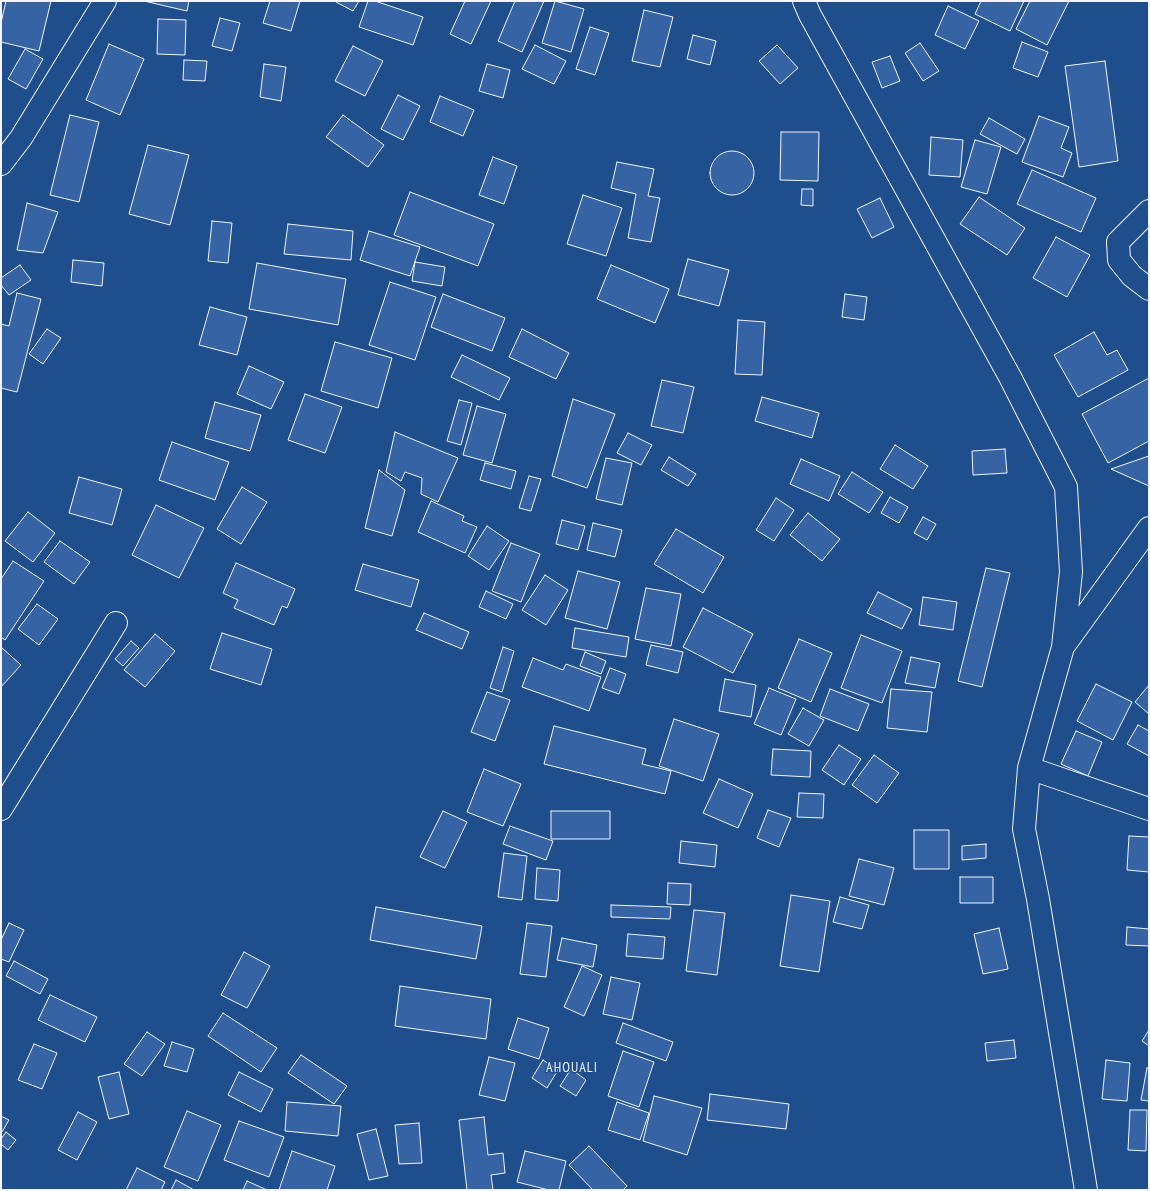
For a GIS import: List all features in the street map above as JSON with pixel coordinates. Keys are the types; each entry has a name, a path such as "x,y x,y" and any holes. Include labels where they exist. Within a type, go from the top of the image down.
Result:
{"street":[{"path":"1,164 21,138 105,1"},
{"path":"804,1 810,16 1010,377 1066,487 1071,572 1063,647 1029,768 1024,829 1038,899 1086,1190"},
{"path":"1149,211 1118,242 1119,260 1132,276 1149,289"},
{"path":"1063,647 1149,528"},
{"path":"1,809 116,623"},
{"path":"1029,768 1149,809"}],"building":[{"path":"6,1 51,1 39,51 1,42 1,23"},
{"path":"144,1 189,1 187,11"},
{"path":"270,1 300,1 291,31 263,23"},
{"path":"359,1 353,11 336,2"},
{"path":"368,1 375,1 423,17 413,45 359,27"},
{"path":"465,1 491,1 471,44 450,34"},
{"path":"515,1 544,1 522,52 498,41"},
{"path":"555,1 584,9 571,52 542,43"},
{"path":"981,1 1024,1 1010,31 975,14"},
{"path":"1030,1 1069,1 1047,45 1016,29"},
{"path":"948,6 979,21 965,49 935,35"},
{"path":"644,10 673,17 660,67 632,61"},
{"path":"220,18 240,23 232,51 212,46"},
{"path":"158,19 186,20 185,55 157,54"},
{"path":"590,27 609,33 595,75 576,69"},
{"path":"693,35 716,41 710,65 687,59"},
{"path":"1022,42 1048,52 1038,77 1013,68"},
{"path":"920,43 939,71 923,81 905,53"},
{"path":"109,44 144,59 120,115 86,100"},
{"path":"535,45 566,61 554,84 522,69"},
{"path":"777,45 798,68 780,84 759,61"},
{"path":"353,46 383,61 365,96 335,81"},
{"path":"25,49 43,59 26,89 8,79"},
{"path":"890,56 900,81 882,88 872,62"},
{"path":"184,60 207,61 205,81 183,80"},
{"path":"1105,61 1118,161 1079,167 1065,66"},
{"path":"264,64 286,67 281,101 260,97"},
{"path":"487,64 510,70 503,98 479,91"},
{"path":"398,95 420,106 403,140 381,129"},
{"path":"440,96 474,110 463,136 430,122"},
{"path":"70,115 99,122 79,202 50,195"},
{"path":"343,115 384,145 368,167 326,137"},
{"path":"1039,116 1069,127 1061,148 1072,153 1063,177 1022,162"},
{"path":"989,118 1025,139 1017,154 980,134"},
{"path":"781,132 819,132 818,181 780,180"},
{"path":"931,137 963,140 960,177 929,175"},
{"path":"975,140 1001,147 987,194 961,187"},
{"path":"148,145 189,155 170,225 129,214"},
{"path":"732,151 744,155 750,161 754,173 750,185 744,191 732,195 720,191 714,185 710,173 714,161 720,155"},
{"path":"493,157 517,166 504,204 479,195"},
{"path":"617,162 654,169 648,196 660,198 651,242 628,238 636,194 611,188"},
{"path":"1032,170 1096,198 1081,232 1017,204"},
{"path":"802,189 813,189 813,206 801,205"},
{"path":"410,192 494,224 478,266 394,235"},
{"path":"583,195 622,208 606,256 567,244"},
{"path":"979,197 1025,228 1007,255 960,224"},
{"path":"880,198 894,227 872,238 857,209"},
{"path":"27,203 58,212 43,253 17,250"},
{"path":"212,221 232,223 228,263 208,261"},
{"path":"288,224 353,231 351,260 284,254"},
{"path":"369,231 420,247 410,276 360,260"},
{"path":"1056,237 1090,255 1067,297 1033,278"},
{"path":"688,259 729,270 719,306 678,295"},
{"path":"73,260 104,263 102,286 71,282"},
{"path":"415,262 445,267 442,286 412,281"},
{"path":"257,263 346,279 338,325 249,309"},
{"path":"20,265 31,280 9,295 1,285 1,278"},
{"path":"611,265 669,289 655,323 597,299"},
{"path":"390,282 436,297 415,360 369,345"},
{"path":"17,293 41,299 17,392 1,388 1,324 9,326"},
{"path":"443,294 505,318 492,351 431,327"},
{"path":"845,294 867,297 864,320 842,317"},
{"path":"210,307 247,317 237,355 199,345"},
{"path":"738,320 765,322 762,375 735,374"},
{"path":"47,329 61,338 43,364 29,354"},
{"path":"522,329 569,353 556,379 509,357"},
{"path":"1094,332 1107,355 1117,350 1128,370 1078,397 1054,355"},
{"path":"335,342 392,358 378,408 321,391"},
{"path":"462,355 510,378 499,400 451,377"},
{"path":"249,366 284,382 271,409 237,394"},
{"path":"1149,378 1149,441 1108,463 1082,414"},
{"path":"662,380 694,387 683,433 651,426"},
{"path":"305,394 342,407 325,453 288,440"},
{"path":"762,397 819,413 812,438 755,421"},
{"path":"573,399 615,414 587,488 552,476"},
{"path":"459,400 472,403 461,445 447,441"},
{"path":"215,402 261,415 250,451 205,438"},
{"path":"477,406 506,414 492,463 463,455"},
{"path":"395,432 458,458 438,502 421,494 422,478 405,472 401,481 386,472"},
{"path":"628,433 652,445 641,465 617,453"},
{"path":"172,442 229,462 215,500 159,480"},
{"path":"895,445 928,466 913,489 880,469"},
{"path":"1005,449 1007,473 973,475 972,451"},
{"path":"1149,456 1149,486 1111,469"},
{"path":"669,457 696,474 688,486 661,470"},
{"path":"606,458 632,463 622,505 596,499"},
{"path":"801,459 840,476 829,501 790,484"},
{"path":"485,463 516,471 511,489 480,480"},
{"path":"379,470 405,490 392,536 365,528"},
{"path":"852,472 883,492 869,513 838,494"},
{"path":"529,476 541,479 531,511 519,508"},
{"path":"79,477 122,489 112,525 69,513"},
{"path":"242,487 267,502 241,544 217,529"},
{"path":"890,497 908,507 899,523 881,513"},
{"path":"776,498 794,510 774,541 756,530"},
{"path":"431,501 464,516 462,521 477,527 465,553 418,532"},
{"path":"156,505 204,528 179,578 132,555"},
{"path":"28,512 55,533 33,562 5,541"},
{"path":"808,513 840,539 822,561 790,535"},
{"path":"923,517 936,524 927,540 914,533"},
{"path":"562,520 585,526 578,550 556,544"},
{"path":"593,523 622,530 615,557 587,550"},
{"path":"487,526 509,541 489,570 468,556"},
{"path":"676,529 724,557 703,593 654,564"},
{"path":"60,541 90,562 74,584 44,562"},
{"path":"511,543 540,554 521,602 492,591"},
{"path":"13,561 44,581 5,640 1,637 1,579"},
{"path":"236,563 295,589 287,608 282,606 274,625 234,608 238,600 223,593"},
{"path":"363,564 419,580 411,607 355,590"},
{"path":"986,568 1010,573 982,687 958,681"},
{"path":"578,571 620,582 607,629 565,618"},
{"path":"545,575 568,590 546,625 522,610"},
{"path":"646,588 681,594 671,646 635,639"},
{"path":"486,591 513,604 506,619 479,607"},
{"path":"878,592 912,609 902,629 867,613"},
{"path":"923,597 957,602 953,630 919,625"},
{"path":"37,604 58,619 39,645 18,629"},
{"path":"703,608 753,634 733,673 683,647"},
{"path":"424,613 469,632 462,649 416,630"},
{"path":"575,628 629,637 626,657 572,648"},
{"path":"222,633 272,649 261,685 210,669"},
{"path":"155,634 175,651 145,687 124,670"},
{"path":"861,635 902,651 882,703 841,688"},
{"path":"799,639 832,653 811,702 778,688"},
{"path":"131,641 139,648 123,666 115,659"},
{"path":"651,645 683,652 678,673 646,665"},
{"path":"1,647 21,665 1,687"},
{"path":"503,647 514,651 502,692 490,688"},
{"path":"585,652 606,661 601,674 580,666"},
{"path":"911,657 940,663 935,688 905,683"},
{"path":"533,658 563,670 566,664 601,677 589,711 522,687"},
{"path":"610,668 626,674 619,694 602,688"},
{"path":"725,679 756,685 751,717 719,711"},
{"path":"1096,684 1132,702 1113,740 1077,721"},
{"path":"1149,685 1149,714 1135,702"},
{"path":"769,688 796,699 781,735 754,724"},
{"path":"830,689 869,704 858,731 820,716"},
{"path":"891,689 932,692 927,732 887,728"},
{"path":"487,692 510,700 495,741 471,732"},
{"path":"803,708 824,720 809,746 788,734"},
{"path":"674,719 719,734 703,781 659,766"},
{"path":"1138,725 1149,731 1149,756 1127,744"},
{"path":"554,726 646,749 642,764 671,771 665,794 544,764"},
{"path":"1076,731 1102,742 1088,776 1061,764"},
{"path":"839,745 861,759 844,785 822,770"},
{"path":"773,749 811,751 810,777 771,775"},
{"path":"874,755 899,773 877,803 852,785"},
{"path":"484,769 521,784 503,826 467,812"},
{"path":"719,779 753,794 738,828 703,813"},
{"path":"799,793 824,794 823,818 797,817"},
{"path":"768,810 791,818 779,847 757,838"},
{"path":"443,811 467,822 445,868 420,857"},
{"path":"551,811 610,811 610,839 551,839"},
{"path":"510,826 553,841 546,860 503,844"},
{"path":"914,830 949,830 949,869 914,869"},
{"path":"1129,836 1149,837 1149,872 1127,870"},
{"path":"681,841 717,845 715,867 679,863"},
{"path":"986,844 986,858 962,860 962,846"},
{"path":"504,853 527,856 522,900 498,897"},
{"path":"859,859 894,868 884,905 849,896"},
{"path":"537,868 560,870 558,901 535,899"},
{"path":"960,877 993,877 993,903 960,903"},
{"path":"668,883 691,884 690,905 667,904"},
{"path":"791,895 830,901 819,972 780,966"},
{"path":"840,897 869,905 862,929 833,922"},
{"path":"611,905 671,907 670,919 611,917"},
{"path":"376,907 482,926 476,959 370,940"},
{"path":"694,910 725,913 717,975 686,971"},
{"path":"9,923 24,930 9,962 1,959 1,940"},
{"path":"527,923 552,926 546,977 520,974"},
{"path":"1127,927 1149,929 1149,946 1126,945"},
{"path":"999,928 1008,969 983,974 974,934"},
{"path":"628,934 665,937 663,959 626,956"},
{"path":"562,938 597,945 593,967 557,960"},
{"path":"244,952 270,966 247,1008 221,995"},
{"path":"14,961 48,979 40,994 6,976"},
{"path":"582,966 602,975 584,1016 564,1007"},
{"path":"611,977 640,983 632,1020 603,1014"},
{"path":"400,986 491,999 486,1039 395,1026"},
{"path":"50,995 97,1017 85,1042 38,1020"},
{"path":"223,1013 277,1048 261,1072 208,1036"},
{"path":"518,1018 549,1028 539,1059 508,1049"},
{"path":"623,1023 673,1042 666,1061 616,1043"},
{"path":"1149,1030 1149,1046 1142,1041"},
{"path":"147,1032 165,1044 142,1076 124,1064"},
{"path":"1014,1040 1016,1058 987,1061 985,1043"},
{"path":"172,1042 194,1049 187,1072 164,1066"},
{"path":"34,1044 57,1053 42,1089 18,1080"},
{"path":"623,1051 654,1062 639,1107 608,1096"},
{"path":"301,1055 347,1086 334,1104 288,1073"},
{"path":"489,1057 515,1063 505,1101 479,1095"},
{"path":"543,1060 558,1070 547,1088 532,1078"},
{"path":"1106,1060 1130,1063 1127,1101 1102,1099"},
{"path":"1147,1068 1149,1068 1149,1101 1141,1100"},
{"path":"571,1069 586,1080 576,1096 560,1086"},
{"path":"119,1072 129,1114 109,1119 98,1077"},
{"path":"239,1072 273,1089 261,1112 228,1095"},
{"path":"710,1094 789,1104 786,1129 707,1120"},
{"path":"654,1096 702,1108 687,1155 643,1141"},
{"path":"287,1102 341,1106 338,1136 285,1131"},
{"path":"617,1102 649,1113 640,1140 608,1130"},
{"path":"1130,1110 1147,1110 1146,1151 1128,1150"},
{"path":"187,1111 221,1125 198,1181 164,1167"},
{"path":"78,1112 97,1122 77,1160 58,1150"},
{"path":"1,1116 9,1120 2,1132 1,1131"},
{"path":"484,1117 488,1155 503,1153 505,1173 491,1175 493,1190 467,1190 459,1120"},
{"path":"239,1121 284,1137 269,1177 224,1160"},
{"path":"419,1123 422,1163 399,1164 395,1125"},
{"path":"376,1129 388,1176 369,1180 357,1134"},
{"path":"6,1132 16,1140 8,1150 1,1144 1,1139"},
{"path":"589,1146 627,1186 623,1190 593,1190 569,1165"},
{"path":"292,1151 335,1166 327,1190 279,1190"},
{"path":"525,1151 566,1161 559,1190 549,1190 517,1182"},
{"path":"137,1168 165,1182 161,1190 126,1190"},
{"path":"176,1180 194,1190 171,1190"},
{"path":"247,1181 267,1190 243,1190"}],"district":[{"name":"AHOUALI","path":"572,1068"}]}
